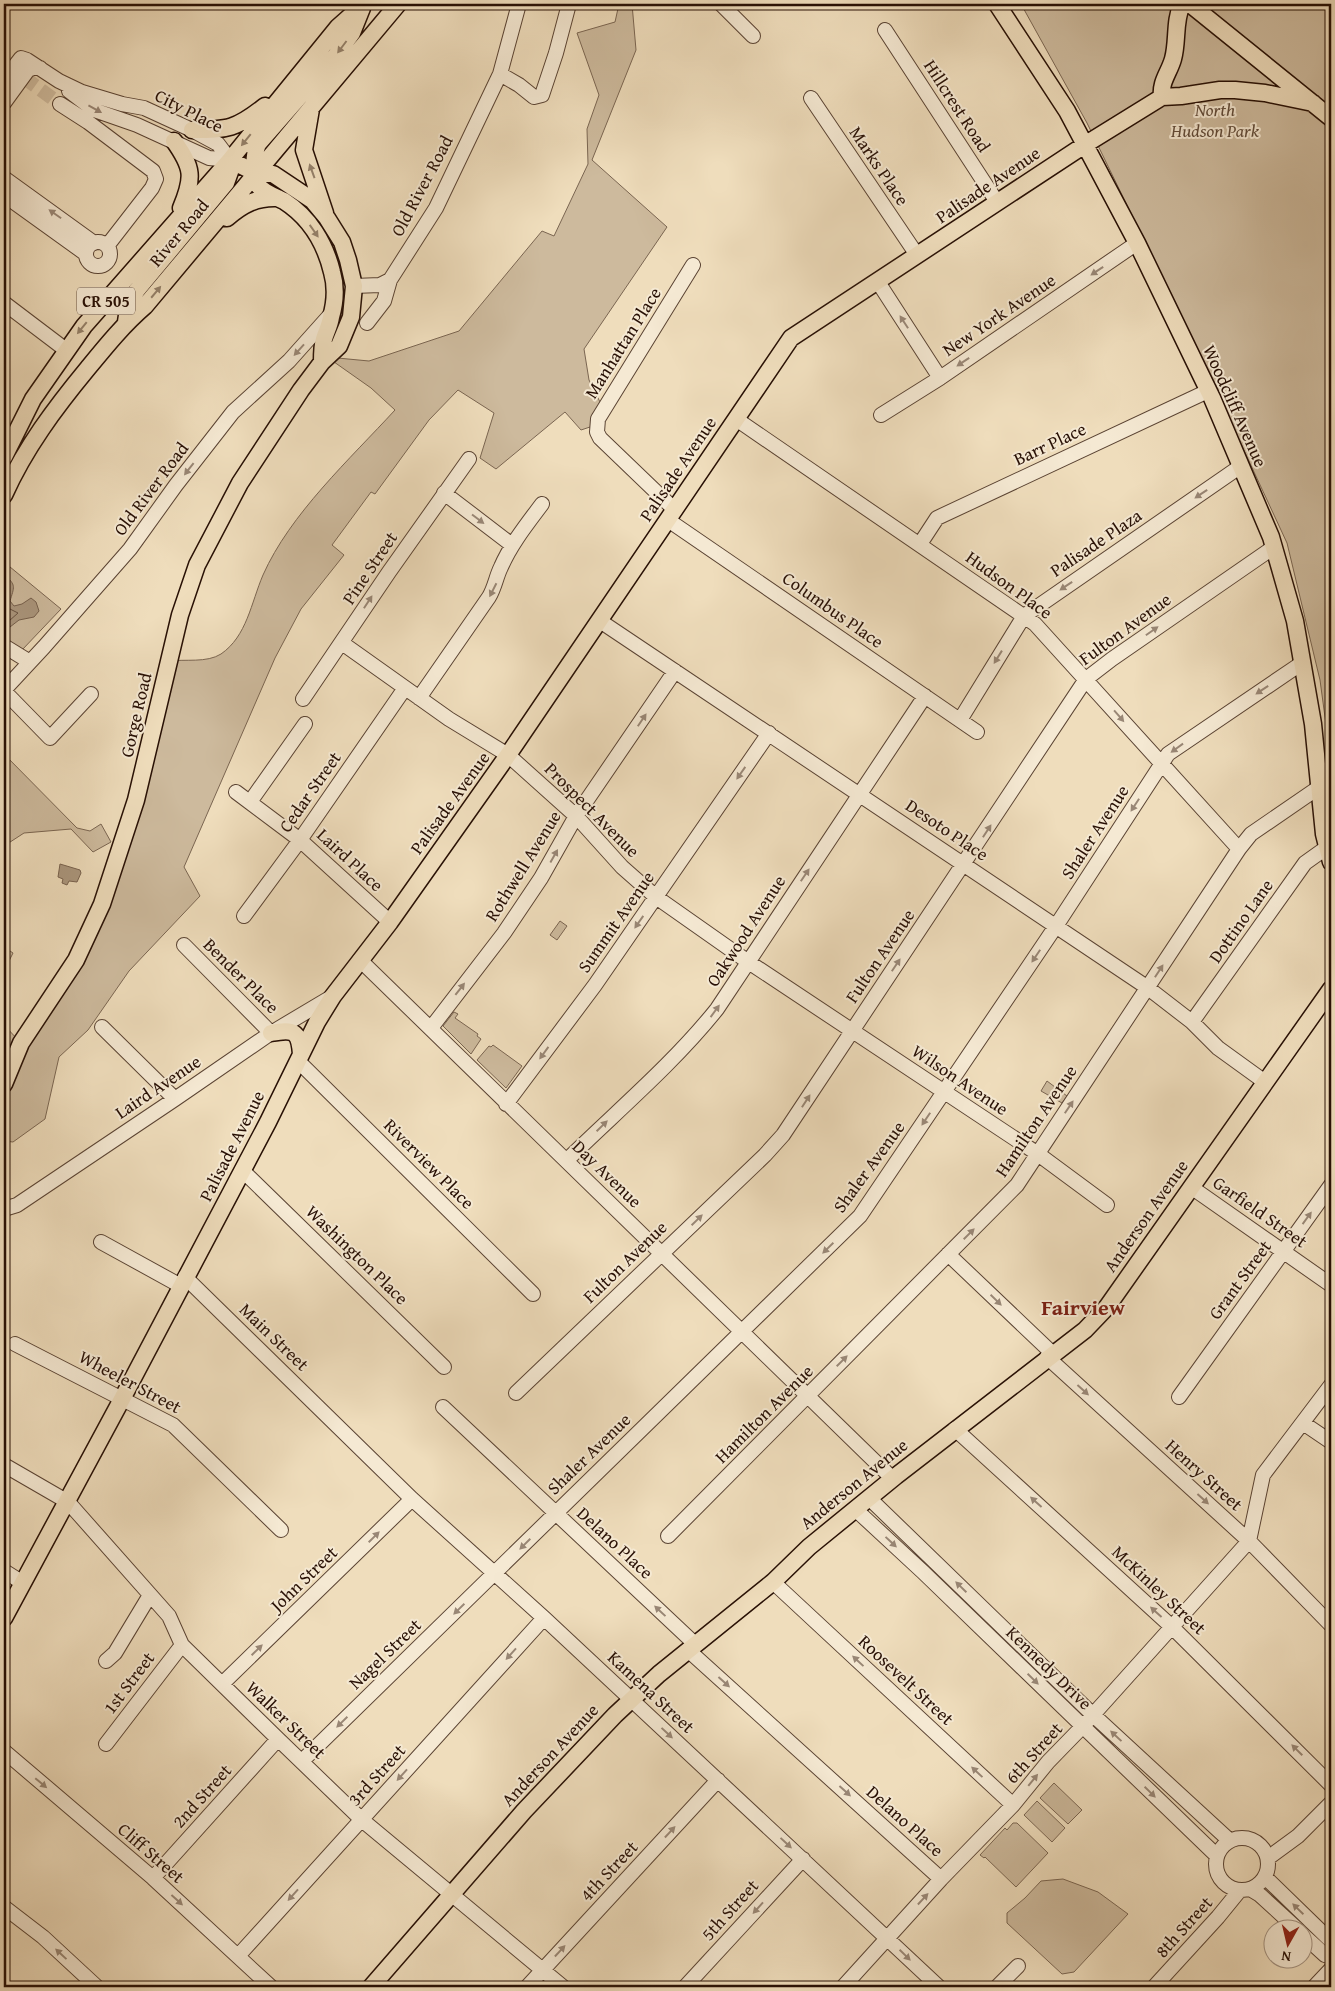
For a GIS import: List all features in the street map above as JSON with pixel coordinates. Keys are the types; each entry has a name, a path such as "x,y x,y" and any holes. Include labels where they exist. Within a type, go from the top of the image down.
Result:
{"main road":[{"name":"River Road","path":"4,457 33,399 84,326 230,160 338,27 364,4"},
{"path":"322,362 324,340 332,314 335,285 324,246 314,229 301,214 258,187 255,152 258,144 336,55 352,33 364,4"},
{"name":"River Road","path":"4,495 38,433 62,400 126,322 144,306 398,4"},
{"name":"Woodcliff Avenue","path":"997,4 1067,111 1137,243 1208,391 1274,546 1295,621 1313,724 1318,788 1329,855"},
{"path":"1182,4 1177,14 1174,53 1161,88 1162,97 1235,90 1265,93 1313,103"},
{"path":"1190,4 1331,118"},
{"path":"192,130 215,130 235,127 288,87"},
{"name":"Palisade Avenue","path":"4,1618 122,1400 299,1057 333,996 390,922 508,755 791,338 1086,144 1162,97"},
{"path":"312,107 304,150 327,218"},
{"path":"174,141 186,158 191,171 190,184 175,221"},
{"path":"126,322 129,302 137,290 226,183 231,168 230,160"},
{"name":"Gorge Road","path":"4,1084 20,1043 76,960 102,904 136,800 180,615 197,564 240,483 301,390 322,362 339,346 351,317 354,286 348,260 342,242 327,218 312,200 273,174 256,173 230,160"},
{"path":"200,239 240,207 254,200 278,198"},
{"name":"Anderson Avenue","path":"371,1987 524,1811 631,1700 692,1647 773,1582 809,1547 855,1509 955,1428 1084,1330 1107,1307 1331,989"},
{"path":"271,1033 286,1030 296,1034 299,1038 299,1057"}],"street":[{"path":"519,4 500,74 519,85 534,97 542,96 569,4"},
{"path":"721,4 753,36"},
{"name":"Hillcrest Road","path":"885,30 997,202"},
{"name":"City Place","path":"4,80 21,58 40,68 94,110 137,125 209,158 230,160"},
{"path":"4,102 28,70 40,68"},
{"name":"Old River Road","path":"366,323 384,301 390,280 436,208 500,74"},
{"name":"City Place","path":"59,82 122,104 144,108 218,144 230,160"},
{"name":"Marks Place","path":"811,98 917,256"},
{"path":"60,104 88,122 153,171 156,179 152,188 96,248"},
{"path":"4,178 96,248"},
{"path":"4,195 96,248"},
{"name":"New York Avenue","path":"881,415 940,378 1137,243"},
{"name":"Manhattan Place","path":"604,442 597,432 598,419 694,265"},
{"path":"354,286 380,284 390,280"},
{"path":"878,282 940,378"},
{"path":"4,303 66,350"},
{"name":"Old River Road","path":"4,690 130,549 176,485 233,412 290,361 332,314"},
{"name":"Barr Place","path":"920,544 937,518 1208,391"},
{"name":"Hudson Place","path":"736,419 1035,624 1239,849"},
{"name":"Columbus Place","path":"604,442 671,515 977,732"},
{"name":"Pine Street","path":"302,699 469,458"},
{"name":"Palisade Plaza","path":"960,720 1024,616 1241,466"},
{"path":"444,493 512,545"},
{"path":"418,698 489,597 496,585 500,569 512,545 542,504"},
{"name":"Fulton Avenue","path":"516,1393 765,1155 783,1135 965,864 1086,679 1274,546"},
{"name":"Desoto Place","path":"600,621 1148,988 1192,1022 1218,1048 1265,1082"},
{"name":"Prospect Avenue","path":"342,643 449,719 508,755 576,816 622,866 656,897 790,990"},
{"path":"4,646 30,662"},
{"name":"Shaler Avenue","path":"494,1575 556,1512 860,1216 1056,926 1168,754 1302,663"},
{"name":"Rothwell Avenue","path":"431,1028 504,933 541,878 576,816 675,671"},
{"name":"Cedar Street","path":"244,916 300,840 405,688"},
{"path":"4,690 50,738 90,694"},
{"name":"Oakwood Avenue","path":"567,1160 699,1031 717,1009 747,961 925,696"},
{"path":"250,802 305,724"},
{"name":"Summit Avenue","path":"506,1104 595,985 769,733"},
{"name":"Hamilton Avenue","path":"668,1536 1017,1185 1239,849 1251,834 1318,788"},
{"name":"Laird Place","path":"236,792 300,840 390,922"},
{"name":"Dottino Lane","path":"1192,1022 1305,863 1329,855"},
{"name":"Bender Place","path":"184,945 271,1033"},
{"name":"Day Avenue","path":"360,960 893,1479"},
{"name":"Wilson Avenue","path":"790,990 1038,1154 1107,1205"},
{"name":"Laird Avenue","path":"4,1209 17,1205 271,1033 333,996"},
{"path":"102,1027 174,1100"},
{"name":"Riverview Place","path":"299,1057 533,1294"},
{"name":"Washington Place","path":"242,1170 444,1367"},
{"name":"Grant Street","path":"1179,1397 1331,1185"},
{"name":"Garfield Street","path":"1191,1186 1331,1285"},
{"name":"Main Street","path":"102,1242 183,1282 336,1424"},
{"name":"Henry Street","path":"948,1254 1049,1355 1249,1541 1331,1624"},
{"name":"Wheeler Street","path":"16,1344 173,1425 281,1530"},
{"path":"1249,1541 1263,1475 1331,1385"},
{"name":"Delano Place","path":"443,1407 556,1512 692,1647 941,1879"},
{"path":"1302,1423 1331,1442"},
{"name":"Kamena Street","path":"336,1424 412,1499 494,1575 544,1618 939,1987"},
{"name":"McKinley Street","path":"955,1428 1172,1627 1331,1785"},
{"name":"Walker Street","path":"4,1465 68,1502 169,1616 182,1645 278,1740 362,1820 563,1987"},
{"name":"Kennedy Drive","path":"869,1498 1093,1714 1229,1840"},
{"name":"John Street","path":"222,1684 412,1499"},
{"name":"Kennedy Drive","path":"855,1509 1216,1855"},
{"name":"6th Street","path":"843,1987 941,1879 1013,1805 1048,1762 1082,1727 1249,1541"},
{"path":"916,1566 926,1554"},
{"path":"4,1571 23,1583"},
{"name":"Nagel Street","path":"302,1761 494,1575"},
{"name":"Roosevelt Street","path":"773,1582 1013,1805"},
{"path":"106,1661 115,1653 150,1594"},
{"path":"969,1617 979,1605"},
{"name":"3rd Street","path":"238,1956 544,1618"},
{"name":"1st Street","path":"106,1744 182,1645"},
{"path":"1018,1664 1028,1652"},
{"name":"2nd Street","path":"153,1878 278,1740"},
{"name":"Cliff Street","path":"4,1751 153,1878 270,1987"},
{"name":"4th Street","path":"527,1987 718,1780"},
{"path":"1268,1858 1298,1836 1331,1803"},
{"path":"1245,1889 1258,1884 1265,1877 1268,1868 1268,1858 1264,1849 1257,1842 1242,1837 1229,1840 1221,1846 1216,1855 1217,1874 1222,1882 1230,1888 1245,1889 1260,1895 1285,1918"},
{"name":"5th Street","path":"685,1987 803,1859"},
{"path":"1265,1877 1331,1941"},
{"name":"8th Street","path":"1154,1987 1245,1889"},
{"path":"6,1913 43,1937 97,1987"},
{"path":"1312,1943 1325,1955 1331,1957"},
{"path":"997,1987 1018,1966"},
{"path":"1314,1987 1331,1969"}],"green space":[{"path":"619,4 632,4 636,50 592,160 667,227 584,349 589,380 604,410 596,425 581,430 565,412 496,469 480,458 494,413 458,390 429,420 375,494 371,492 332,545 344,555 301,609 275,658 184,867 200,896 129,971 88,1030 59,1057 45,1119 13,1142 4,1141 4,1084 14,1055 4,1054 4,1025 20,1042 90,932 169,661 209,659 221,654 230,647 243,628 263,575 289,530 322,488 395,410 371,388 327,357 369,361 459,331 542,231 554,236 588,164 587,129 599,95 577,33 615,22"},
{"name":"North Hudson Park","path":"1021,4 1331,4 1331,799 1327,732 1320,680 1287,543 1196,347 1087,123"},
{"path":"4,562 61,609 22,650 4,640"},
{"path":"4,754 77,828 90,831 101,824 111,842 93,852 71,829 24,833 4,846"},
{"path":"560,921 567,926 557,940 550,935"},
{"path":"4,947 13,953 4,971"},
{"path":"454,1012 458,1014 455,1018 478,1034 477,1036 481,1039 471,1054 443,1026"},
{"path":"493,1045 522,1066 506,1088 477,1060 489,1046"},
{"path":"1047,1081 1067,1096 1062,1103 1041,1091"},
{"path":"1054,1783 1082,1810 1068,1824 1040,1798"},
{"path":"1037,1801 1065,1828 1052,1842 1024,1815"},
{"path":"1013,1823 1017,1823 1048,1853 1016,1887 985,1857 980,1855 1005,1828 1007,1830"},
{"path":"1063,1879 1098,1892 1128,1914 1074,1972 1062,1974 1007,1923 1007,1913 1041,1881"}],"water":[{"path":"4,575 13,584 10,601 14,606 22,604 31,598 36,602 39,611 34,617 19,620 10,627 4,623"},
{"path":"60,864 80,870 81,873 77,882 69,881 67,885 62,883 63,879 58,877"}],"tunnel":[{"path":"7,65 60,104"}],"district":[{"name":"Fairview","path":"1083,1307"}]}
